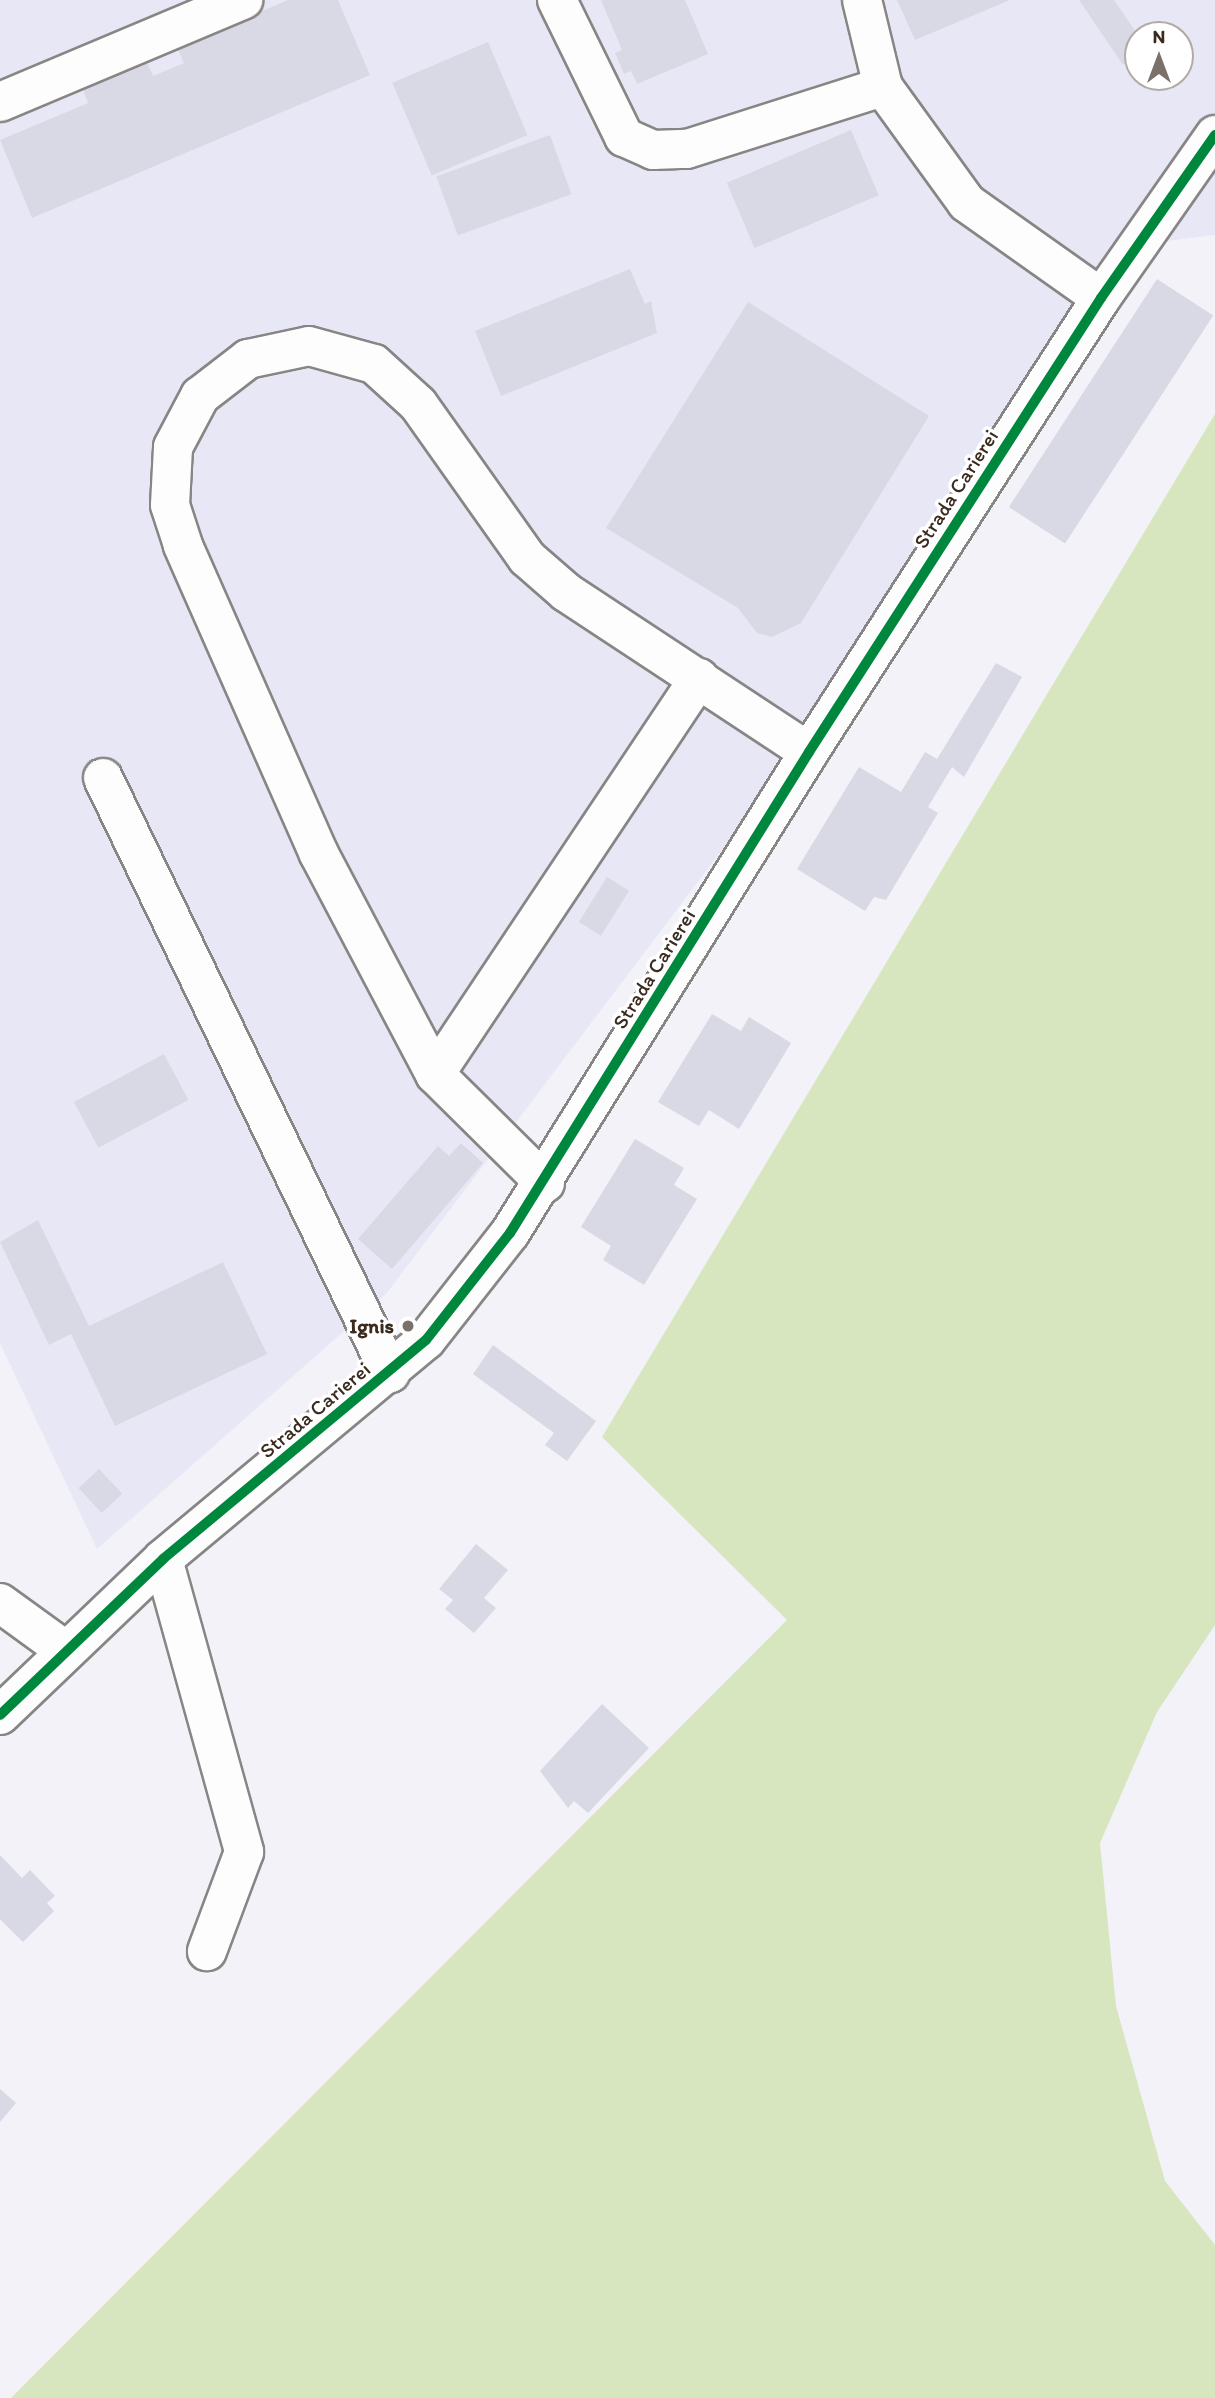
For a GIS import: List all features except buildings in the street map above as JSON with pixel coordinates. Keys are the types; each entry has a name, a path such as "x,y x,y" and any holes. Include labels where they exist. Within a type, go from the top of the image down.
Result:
{"street":[{"path":"0,102 243,0"},
{"path":"557,0 624,137 653,150 687,149 883,87"},
{"path":"862,0 883,87 967,204 1101,298"},
{"name":"Strada Carierei","path":"0,1715 163,1559 390,1373 426,1340 545,1184 809,752 1101,298 1215,135"},
{"path":"545,1184 435,1074 319,854 183,545 170,505 173,447 200,396 248,359 309,346 374,364 418,404 527,558 566,592 809,752"},
{"path":"435,1074 699,678"},
{"path":"103,778 390,1373"},
{"path":"163,1559 244,1852 207,1951"},
{"path":"0,1603 66,1651"}],"shaded area":[{"path":"0,0 1215,0 1215,235 1126,246 803,743 386,1294 97,1549 0,1343"}],"green space":[{"path":"1215,414 1215,1625 1157,1712 1100,1843 1116,2006 1165,2181 1215,2245 1215,2398 11,2398 787,1620 602,1437"}],"cycle path":[{"path":"0,1715 163,1559 426,1340 510,1233 809,752 1101,298 1215,135"}],"place":[{"name":"Ignis","path":"408,1326"}]}
